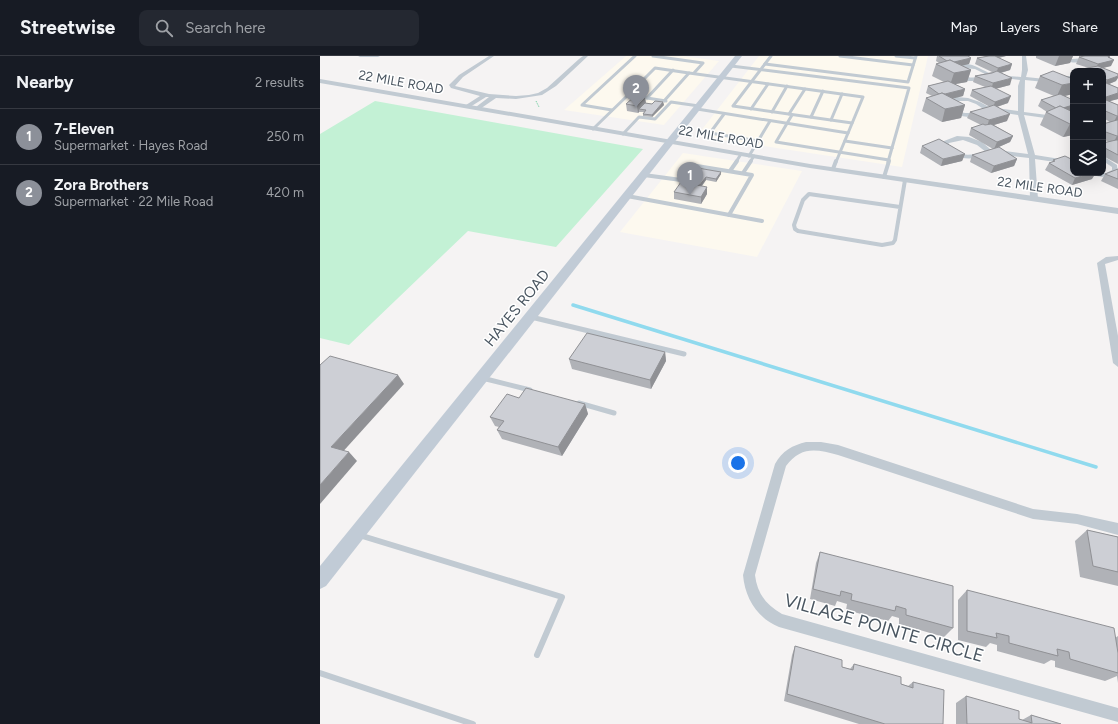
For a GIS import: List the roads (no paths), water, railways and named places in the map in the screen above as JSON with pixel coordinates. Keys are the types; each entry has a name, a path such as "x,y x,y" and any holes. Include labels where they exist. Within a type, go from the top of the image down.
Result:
{"main road":[{"name":"HAYES ROAD","path":"320,580 739,56"}],"street":[{"path":"360,56 376,56"},
{"path":"492,56 460,76 452,85 453,87 496,96 520,98 534,97 550,88 585,57"},
{"path":"576,56 585,57"},
{"path":"1024,56 1025,70 1021,86 1021,114 1032,156 1034,199"},
{"path":"1057,56 1068,60 1080,61 1087,59 1087,56"},
{"path":"990,75 984,79 970,79 960,77 956,75 954,71 959,67 971,67 984,70 990,75 1055,82 1070,90"},
{"path":"1055,82 1064,78 1070,78"},
{"name":"22 MILE ROAD","path":"320,81 833,169 1118,211"},
{"path":"468,106 486,94"},
{"path":"478,108 496,96"},
{"path":"987,109 981,114 966,115 950,110 947,103 952,100 965,99 978,102 987,109 1021,114 1063,116 1070,124"},
{"path":"988,151 980,143 964,138 951,139 946,142 945,146 949,151 963,157 979,156 988,151 1070,162"},
{"path":"1106,160 1114,166 1116,172 1106,176"},
{"path":"1118,258 1109,259 1101,263 1118,363"},
{"name":"VILLAGE POINTE CIRCLE","path":"1118,529 1077,519 1033,514 838,450 824,446 807,446 793,450 781,464 749,575 749,584 758,604 767,613 779,620 1118,715"}],"lane":[{"path":"612,110 582,106 635,56"},
{"path":"653,56 703,62 694,73"},
{"path":"771,56 733,106 852,123"},
{"path":"840,56 913,65"},
{"path":"877,60 879,56"},
{"path":"765,64 908,82 915,57 896,56"},
{"path":"731,66 908,88 884,177"},
{"path":"593,129 656,68 863,97 833,169"},
{"path":"647,98 673,70"},
{"path":"664,101 689,73"},
{"path":"894,86 896,80"},
{"path":"752,109 768,84"},
{"path":"772,112 787,86"},
{"path":"805,89 776,142 889,160"},
{"path":"811,117 823,91"},
{"path":"830,120 842,94"},
{"path":"628,95 671,102 724,114 848,133"},
{"path":"623,134 639,116 656,119 671,102"},
{"path":"724,114 710,133 758,141"},
{"path":"730,171 748,155 770,121"},
{"path":"845,141 892,148"},
{"path":"743,173 748,155"},
{"path":"644,174 681,180 691,164 752,175 729,215"},
{"path":"900,207 809,194 802,200 794,229 798,232 888,245 893,243 895,240 905,180"},
{"path":"628,196 762,221"},
{"path":"531,317 684,354"},
{"path":"482,378 538,393"},
{"path":"576,403 614,413"},
{"path":"357,534 562,596 537,655"},
{"path":"320,673 473,724"}],"waterway":[{"path":"573,305 1096,467"}],"place":[{"name":"Zora Brothers","path":"636,108"},
{"name":"7-Eleven","path":"690,195"}]}
